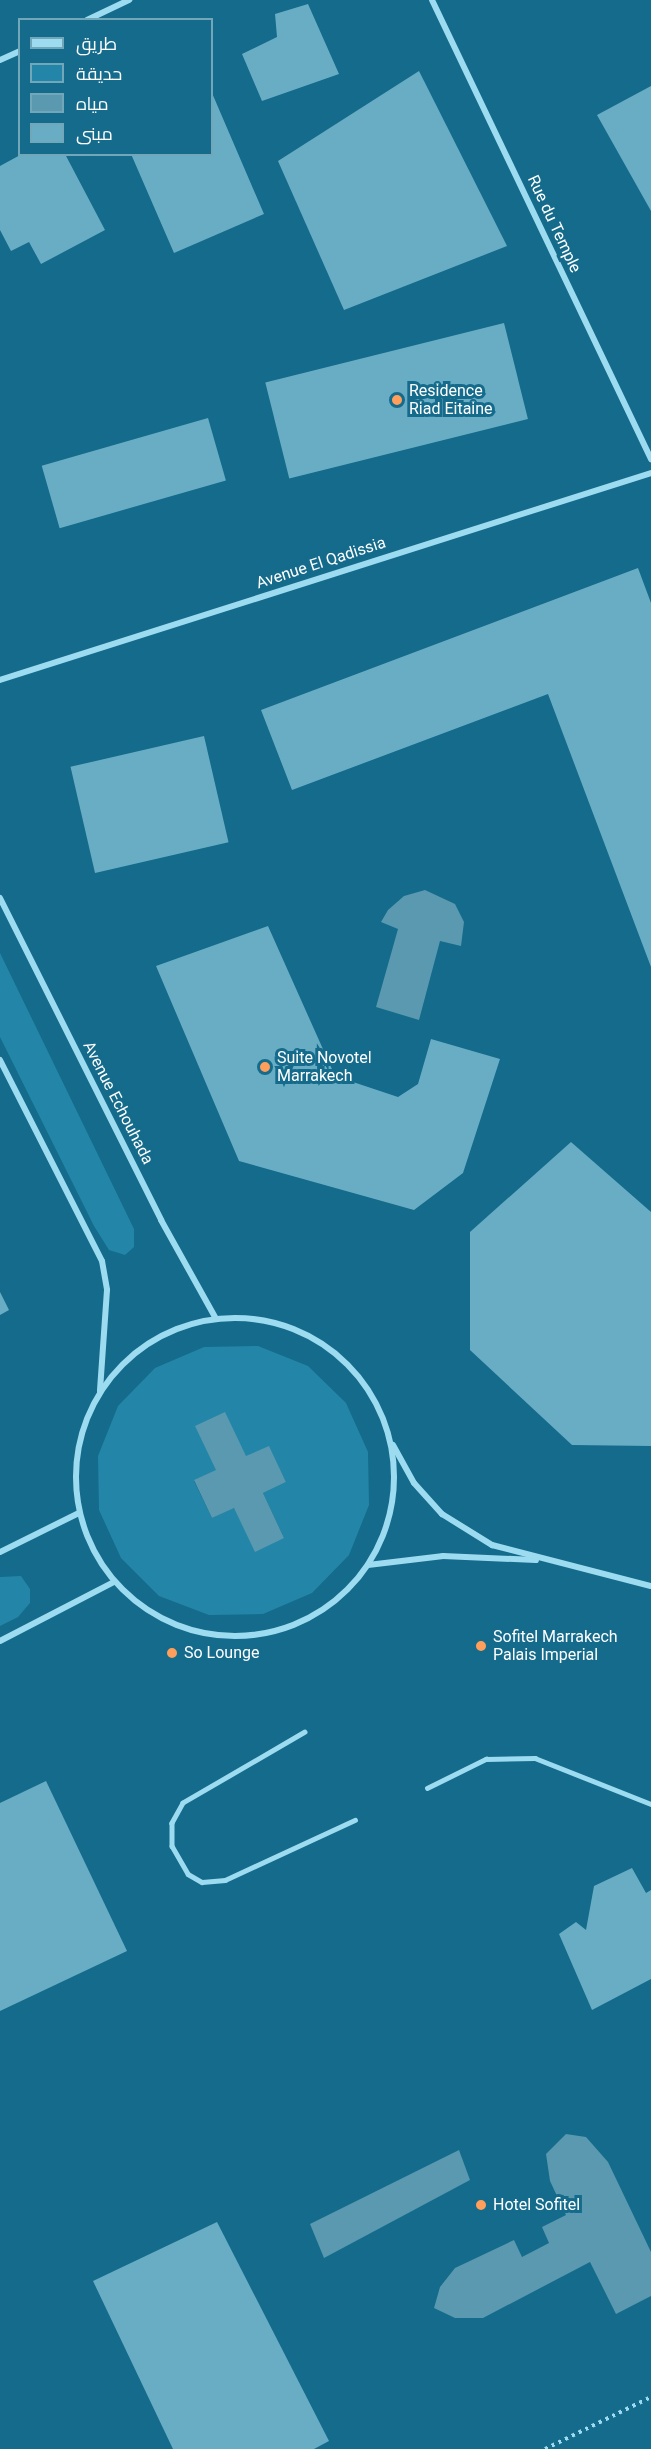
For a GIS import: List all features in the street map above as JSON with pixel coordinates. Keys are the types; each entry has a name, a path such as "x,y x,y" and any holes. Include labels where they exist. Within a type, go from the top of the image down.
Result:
{"street":[{"path":"91,18 129,0"},
{"name":"Rue du Temple","path":"432,0 651,459"},
{"path":"0,60 18,52"},
{"name":"Avenue El Qadissia","path":"0,680 651,473"},
{"name":"Avenue Echouhada","path":"0,898 161,1220 216,1319"},
{"path":"0,1060 102,1261 107,1290 100,1391"},
{"path":"390,1441 394,1484 390,1512 368,1565 341,1596 318,1612 279,1630 244,1635 212,1634 176,1625 142,1607 114,1582 93,1550 79,1513 75,1485 78,1443 100,1391 122,1364 150,1342 182,1327 216,1319 280,1324 327,1347 370,1394 390,1441 414,1483 442,1514 492,1545 651,1586"},
{"path":"0,1552 79,1513"},
{"path":"368,1565 443,1556 549,1560"},
{"path":"0,1641 114,1582"}],"lane":[{"path":"305,1732 183,1803 172,1823 172,1846 188,1874 202,1882 225,1880 355,1820"},
{"path":"427,1788 486,1759 525,1758 651,1804"}],"path":[{"path":"545,2449 651,2397"}],"green space":[{"path":"0,953 134,1229 134,1247 125,1255 109,1250 94,1226 0,1037"},
{"path":"258,1346 308,1366 346,1403 368,1452 369,1505 349,1555 312,1593 263,1614 209,1615 159,1596 121,1558 99,1510 98,1456 118,1406 155,1368 204,1347","holes":["269,1447 286,1482 263,1493 284,1538 233,1508 212,1518 194,1481"]},
{"path":"21,1576 30,1589 30,1603 18,1617 0,1626 0,1577"}],"water":[{"path":"425,890 455,904 464,922 461,946 440,941 419,1020 376,1007 398,929 381,922 388,910 404,896"},
{"path":"225,1412 246,1456 269,1446 286,1482 263,1493 284,1538 255,1552 234,1508 212,1518 194,1480 216,1470 195,1426"},
{"path":"566,2134 586,2137 608,2162 651,2252 651,2296 616,2314 590,2262 483,2318 455,2318 434,2308 440,2287 455,2268 514,2240 522,2257 549,2243 542,2227 566,2215 550,2181 546,2154"},
{"path":"459,2150 470,2180 324,2258 310,2224"}],"building":[{"path":"308,4 339,74 262,101 242,54 277,37 275,14"},
{"path":"419,71 507,246 344,310 278,161"},
{"path":"651,86 651,211 597,115"},
{"path":"213,95 264,214 174,253 132,156 213,156"},
{"path":"18,156 66,156 105,230 41,264 29,242 11,251 0,230 0,166"},
{"name":"Residence Riad Eitaine","path":"504,323 528,419 289,479 265,383"},
{"path":"208,418 226,480 60,528 42,466"},
{"path":"638,568 651,603 651,967 548,694 292,790 261,710"},
{"path":"204,736 229,842 95,873 71,767"},
{"name":"Suite Novotel Marrakech","path":"268,926 335,1076 398,1097 418,1084 431,1039 500,1059 463,1173 414,1210 239,1161 156,966"},
{"path":"571,1142 651,1212 651,1446 572,1445 470,1350 470,1232"},
{"path":"0,1292 9,1310 0,1315"},
{"path":"46,1781 127,1951 0,2011 0,1803"},
{"path":"632,1868 646,1893 651,1890 651,1979 592,2010 559,1934 576,1922 586,1930 594,1886"},
{"path":"217,2222 329,2441 314,2449 173,2449 93,2281"}],"place":[{"name":"Residence Riad Eitaine","path":"397,400"},
{"name":"Suite Novotel Marrakech","path":"265,1067"},
{"name":"Sofitel Marrakech Palais Imperial","path":"481,1646"},
{"name":"So Lounge","path":"172,1653"},
{"name":"Hotel Sofitel","path":"481,2205"}]}
